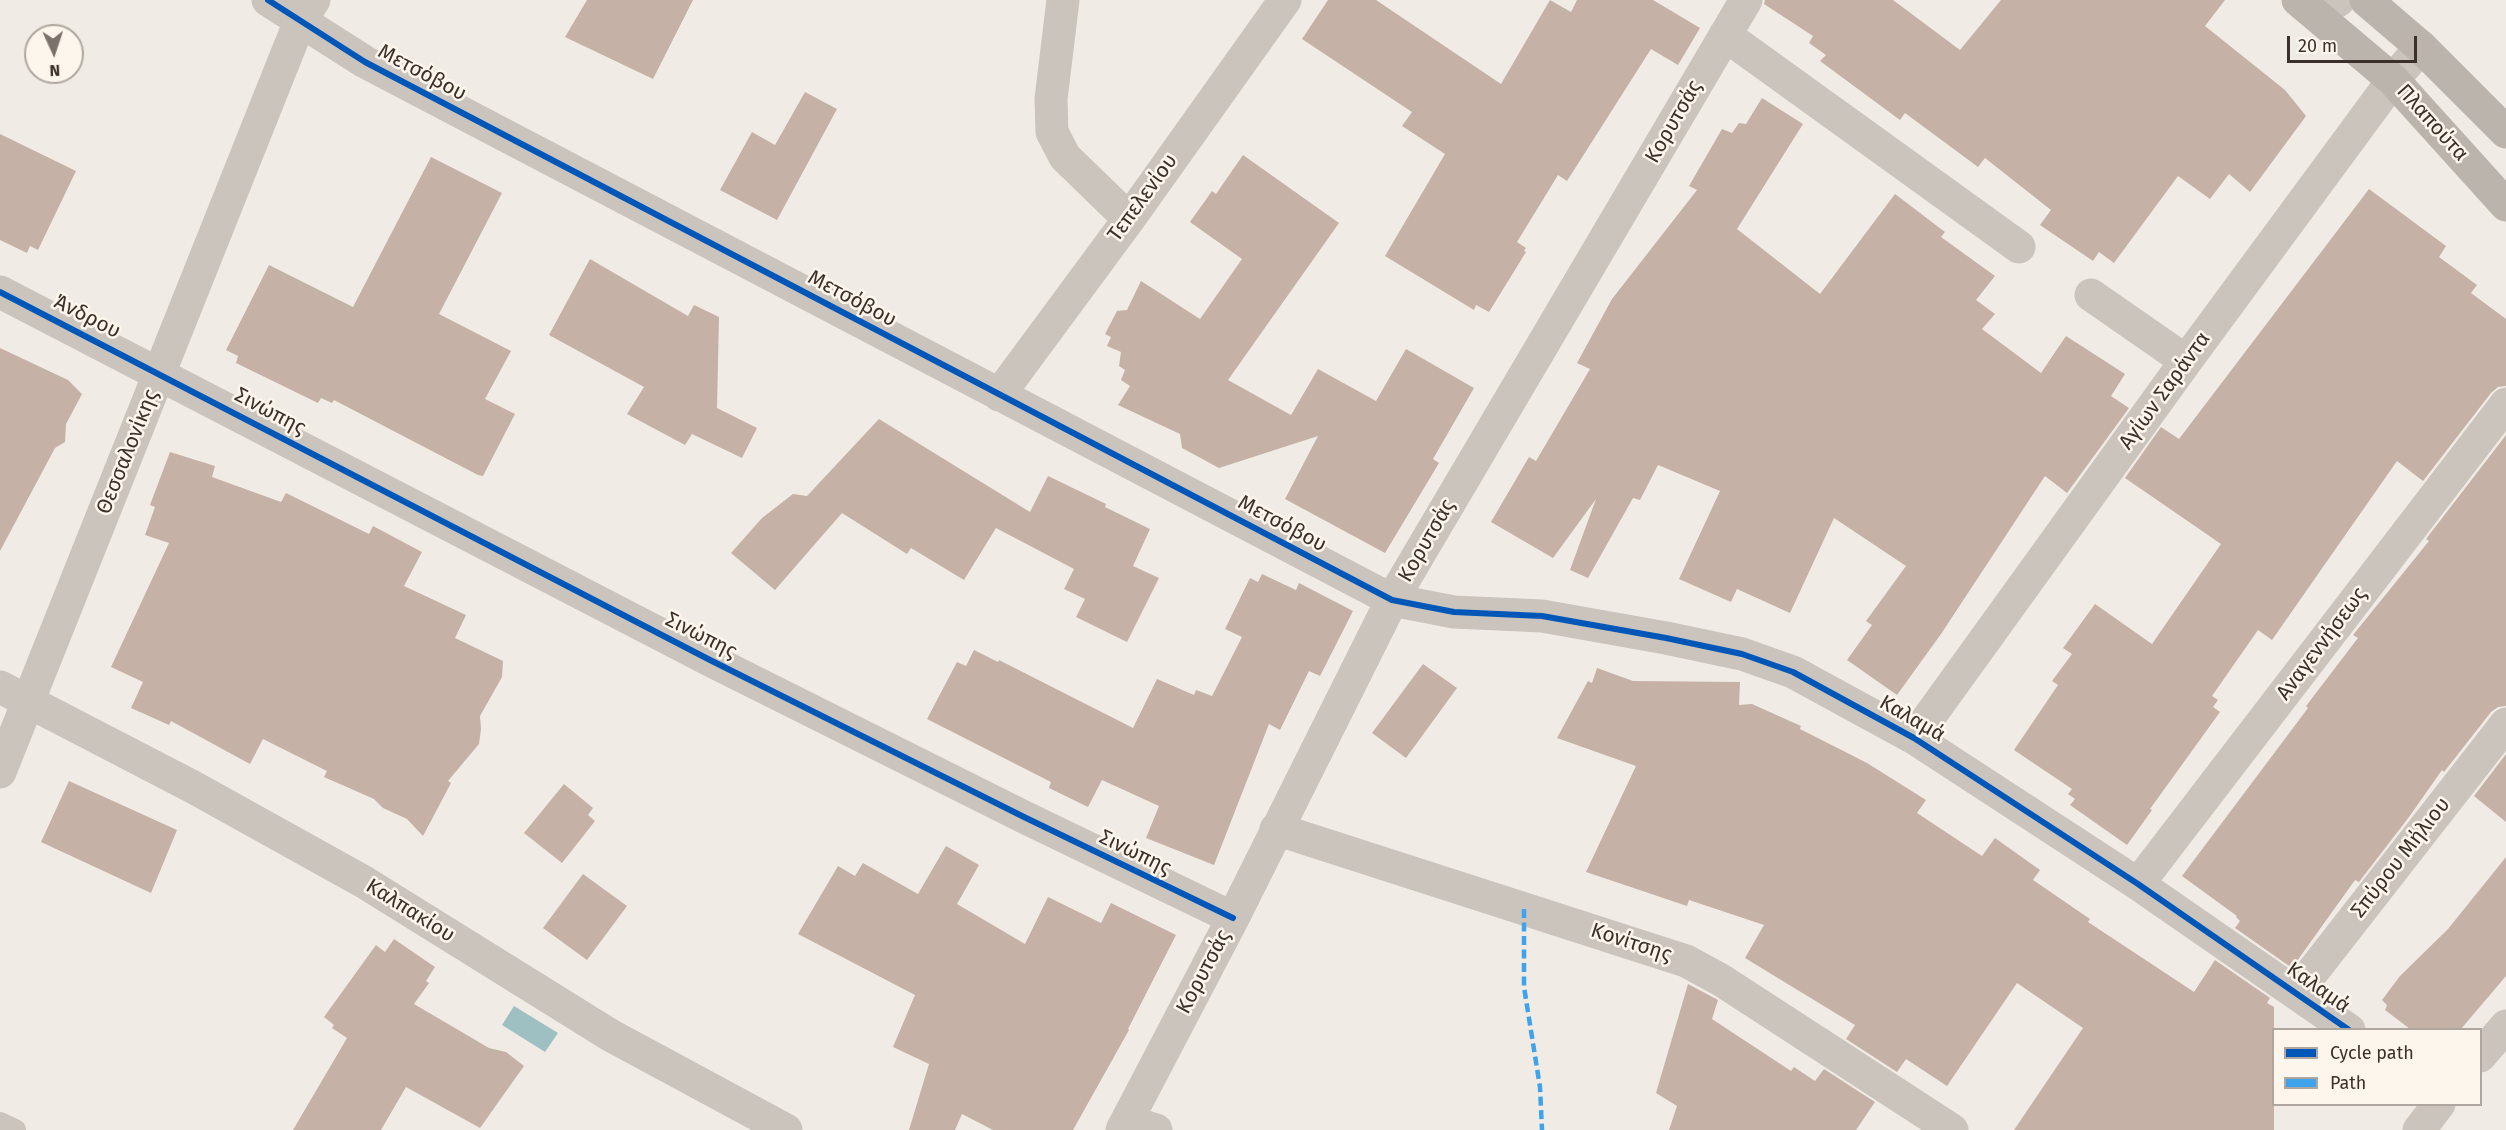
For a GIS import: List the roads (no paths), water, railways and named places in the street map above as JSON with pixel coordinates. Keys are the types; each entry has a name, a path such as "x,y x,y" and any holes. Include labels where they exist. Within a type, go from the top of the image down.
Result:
{"main road":[{"name":"Πλαπούτα","path":"2366,0 2421,47 2506,132"},
{"name":"Πλαπούτα","path":"2318,5 2393,80 2506,205"}],"street":[{"name":"Μετσόβου","path":"268,0 307,10 365,62 1392,600"},
{"path":"1063,0 1051,99 1052,132 1065,157 1129,219"},
{"name":"Τεπελενίου","path":"999,395 1129,219 1285,0"},
{"name":"Κορυτσάς","path":"1135,1127 1233,918 1392,600 1746,0"},
{"name":"Θεσσαλονίκης","path":"0,772 14,694 159,373 307,10"},
{"path":"1725,35 2019,247"},
{"name":"Αγίων Σαράντα","path":"1914,738 2186,361 2393,80 2421,47"},
{"name":"Άνδρου","path":"0,292 159,373"},
{"path":"2091,295 2186,361"},
{"name":"Σινώπης","path":"159,373 710,660 1024,817 1233,918"},
{"name":"Αναγεννήσεως","path":"2138,884 2506,404"},
{"name":"Καλαμά","path":"1392,600 1454,612 1542,616 1742,654 1793,672 1914,738 2138,884 2348,1028"},
{"name":"Καλπακίου","path":"14,694 192,787 364,882 610,1035 786,1130"},
{"name":"Σπύρου Μήλιου","path":"2296,993 2506,724"},
{"name":"Κονίτσης","path":"1276,830 1686,961 1721,980 1952,1130"},
{"path":"2482,1055 2506,1026"},
{"path":"2419,1130 2437,1106"}],"lane":[{"path":"0,1123 15,1130"}],"water":[{"path":"514,1006 558,1033 545,1052 502,1025"}]}
